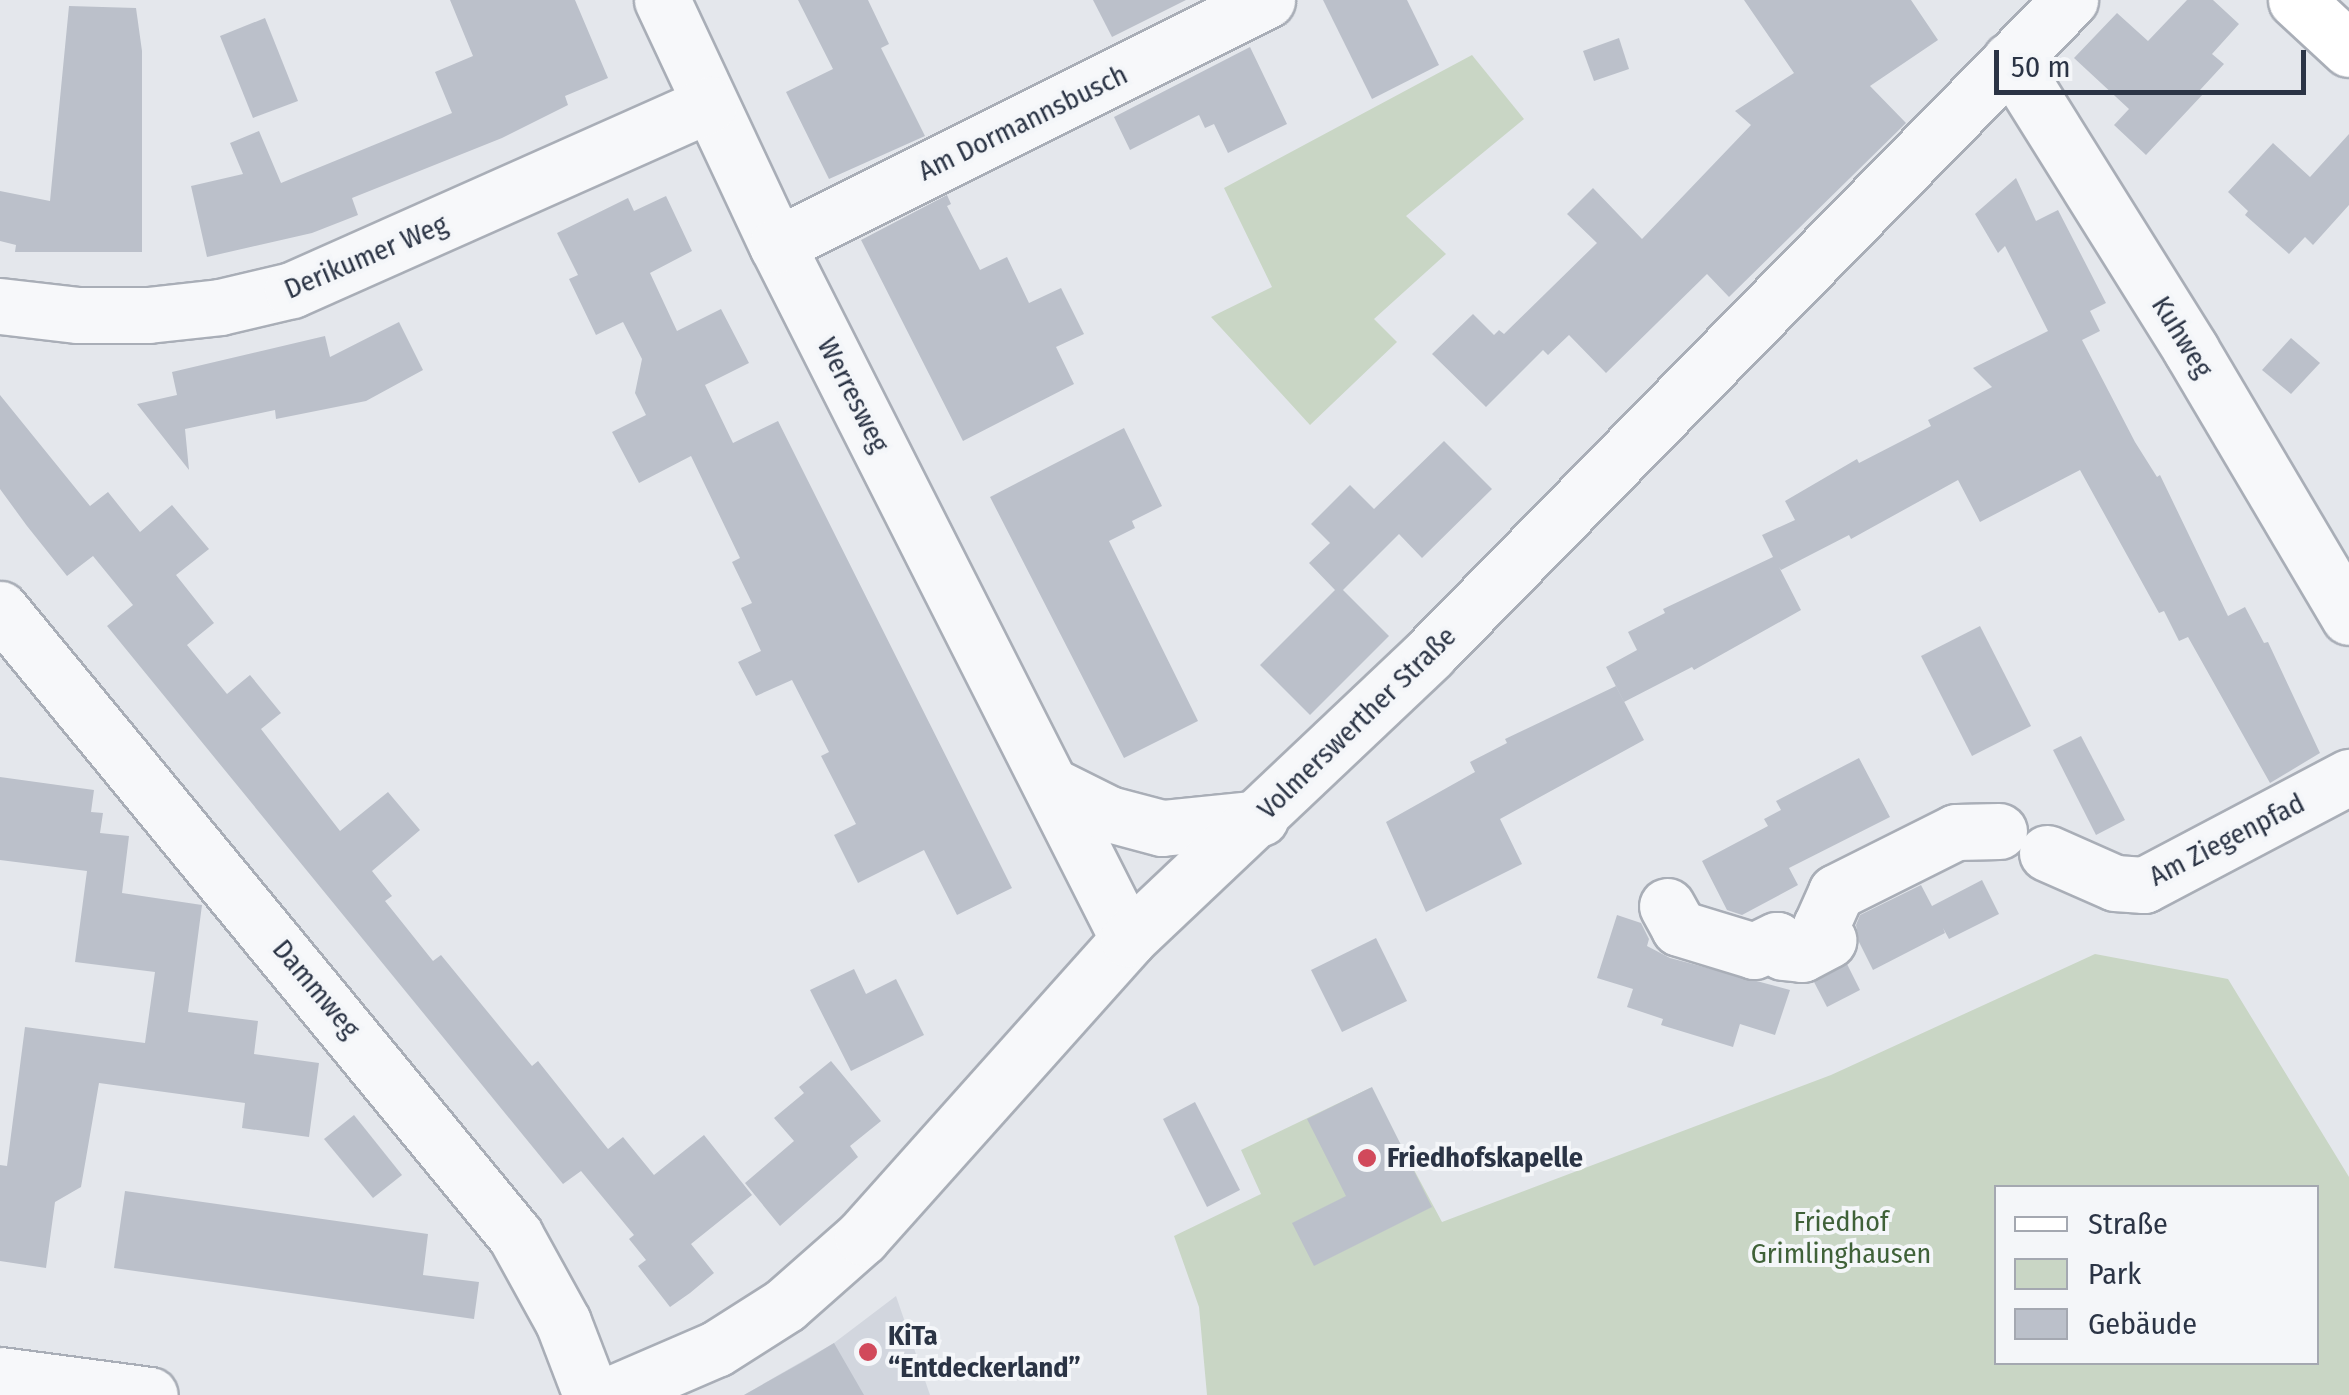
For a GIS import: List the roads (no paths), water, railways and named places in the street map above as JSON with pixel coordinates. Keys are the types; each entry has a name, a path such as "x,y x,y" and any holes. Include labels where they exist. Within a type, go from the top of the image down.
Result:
{"main road":[{"path":"2296,0 2349,49"}],"street":[{"name":"Werresweg","path":"662,0 777,245 1128,940"},
{"name":"Am Dormannsbusch","path":"777,245 1268,0"},
{"name":"Volmerswerther Straße","path":"609,1395 716,1349 785,1304 814,1279 906,1191 1128,940 1429,654 2070,0"},
{"name":"Kuhweg","path":"2010,60 2191,350 2349,616"},
{"name":"Derikumer Weg","path":"0,306 78,315 148,315 220,307 292,290 709,104"},
{"name":"Dammweg","path":"4,623 516,1235 555,1306 591,1395"},
{"name":"Am Ziegenpfad","path":"1667,906 1679,928 1754,951 1777,940 1783,952 1802,954 1828,940 1821,926 1836,892 1956,832 2023,842 2115,883 2144,884 2349,777"},
{"path":"1051,785 1110,814 1162,828 1260,818"},
{"path":"0,1375 150,1395"}],"place":[{"name":"Friedhofskapelle","path":"1367,1158"},
{"name":"KiTa “Entdeckerland”","path":"868,1352"}],"park label":[{"name":"Friedhof Grimlinghausen","path":"1841,1238"}]}
